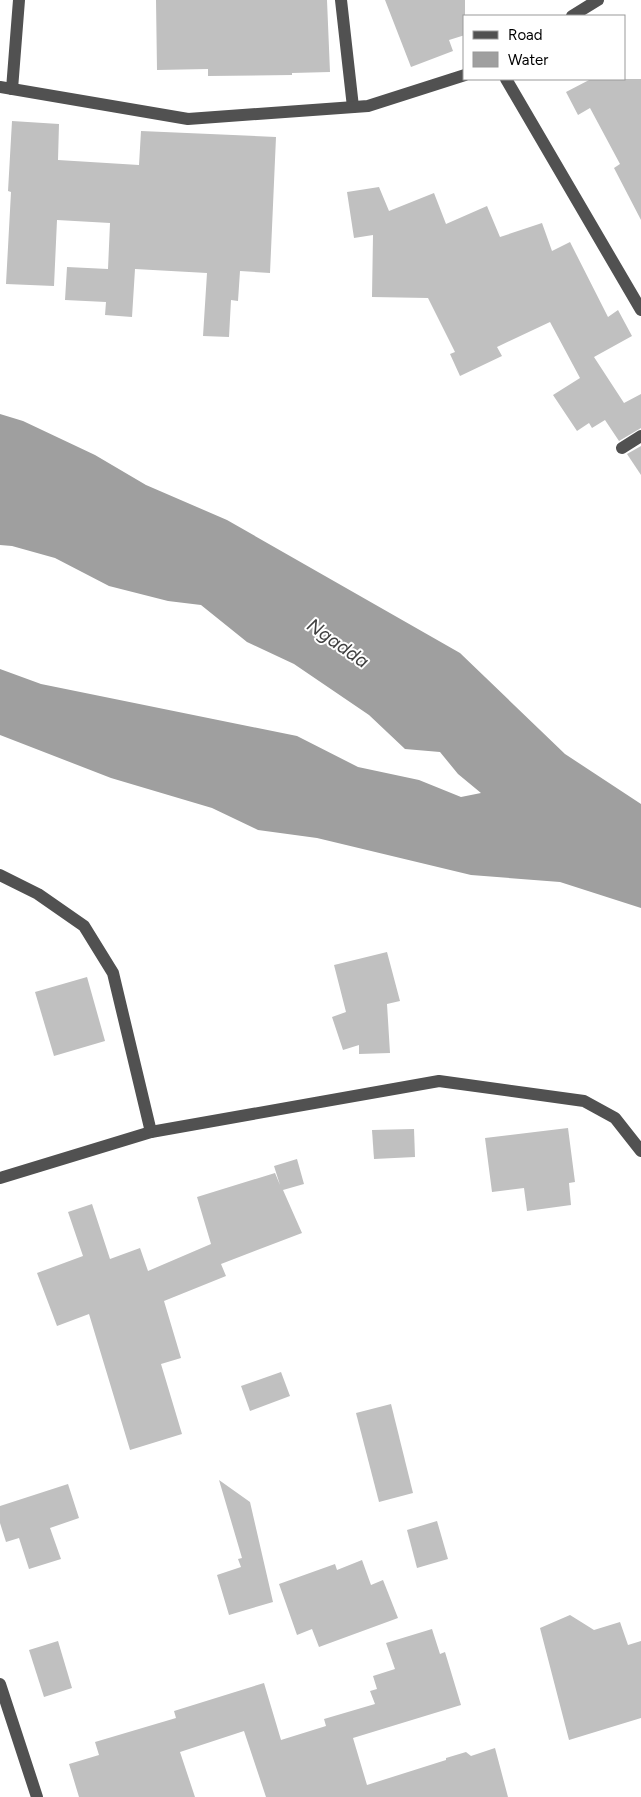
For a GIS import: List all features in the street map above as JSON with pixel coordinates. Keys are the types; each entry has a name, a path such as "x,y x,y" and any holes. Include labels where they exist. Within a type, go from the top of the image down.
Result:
{"street":[{"path":"19,0 6,88 188,119 368,106 463,76"},
{"path":"341,0 353,107"},
{"path":"574,15 598,0"},
{"path":"507,80 641,310"},
{"path":"622,448 641,436"},
{"path":"0,875 38,894 84,926 113,973 151,1132"},
{"path":"0,1178 151,1132 439,1081 584,1100 615,1118 641,1152"},
{"path":"0,1684 37,1797"}],"water":[{"name":"Ngadda","path":"0,414 23,421 95,455 146,485 227,520 460,653 565,754 641,804 641,908 560,882 471,875 317,838 258,830 212,808 111,778 0,735 0,669 41,684 297,736 358,767 419,780 461,797 481,793 458,774 440,752 405,749 369,715 294,664 247,642 201,605 168,601 109,586 55,558 12,546 0,545"}],"building":[{"path":"156,0 327,0 330,72 292,73 292,75 208,76 208,69 157,70"},
{"path":"385,0 465,0 463,36 449,40 453,51 411,67"},
{"path":"641,79 641,220 614,168 620,164 590,108 578,115 566,92 589,80"},
{"path":"12,121 59,124 58,160 139,165 141,131 276,137 270,273 240,271 238,301 231,300 229,337 203,336 207,273 135,269 132,317 105,315 106,302 65,300 67,267 108,269 110,223 57,220 54,286 6,284 11,192 8,191"},
{"path":"379,187 389,211 434,193 446,224 487,206 500,237 542,223 552,251 570,242 608,317 618,310 632,336 594,357 624,403 641,394 641,428 619,441 605,420 592,428 589,423 577,431 553,395 580,378 550,322 497,347 502,356 460,376 450,354 455,352 428,298 372,297 373,235 354,238 347,192"},
{"path":"641,446 641,475 627,454"},
{"path":"387,952 400,1001 387,1004 390,1053 359,1054 359,1045 343,1050 332,1017 346,1012 334,965"},
{"path":"87,977 105,1041 54,1056 35,992"},
{"path":"568,1128 575,1182 569,1183 571,1205 527,1211 524,1188 492,1192 485,1138"},
{"path":"414,1129 415,1157 374,1159 372,1130"},
{"path":"297,1159 304,1184 283,1190 302,1233 221,1264 226,1276 164,1301 181,1358 161,1364 182,1434 130,1450 89,1314 57,1326 37,1273 83,1256 68,1212 92,1204 110,1259 140,1248 148,1271 211,1244 197,1197 275,1173 280,1185 274,1166"},
{"path":"281,1372 290,1396 250,1411 241,1386"},
{"path":"391,1404 413,1493 379,1502 356,1413"},
{"path":"219,1480 250,1502 273,1602 229,1615 217,1575 241,1567 238,1559 242,1558"},
{"path":"68,1484 79,1518 50,1528 61,1559 29,1569 19,1538 6,1542 0,1523 0,1506"},
{"path":"437,1521 448,1559 417,1568 407,1530"},
{"path":"362,1560 371,1585 383,1580 398,1618 319,1647 312,1629 297,1635 279,1584 335,1564 337,1570"},
{"path":"570,1615 594,1630 620,1622 628,1645 641,1641 641,1718 569,1740 540,1628"},
{"path":"432,1629 440,1654 445,1652 461,1705 353,1738 367,1785 466,1752 471,1756 495,1748 508,1797 266,1797 244,1731 180,1752 195,1797 79,1797 69,1764 99,1755 95,1742 176,1718 174,1711 264,1683 281,1740 326,1726 324,1719 375,1704 370,1691 377,1689 373,1676 395,1669 386,1643"},
{"path":"58,1641 72,1688 44,1697 29,1650"}]}
